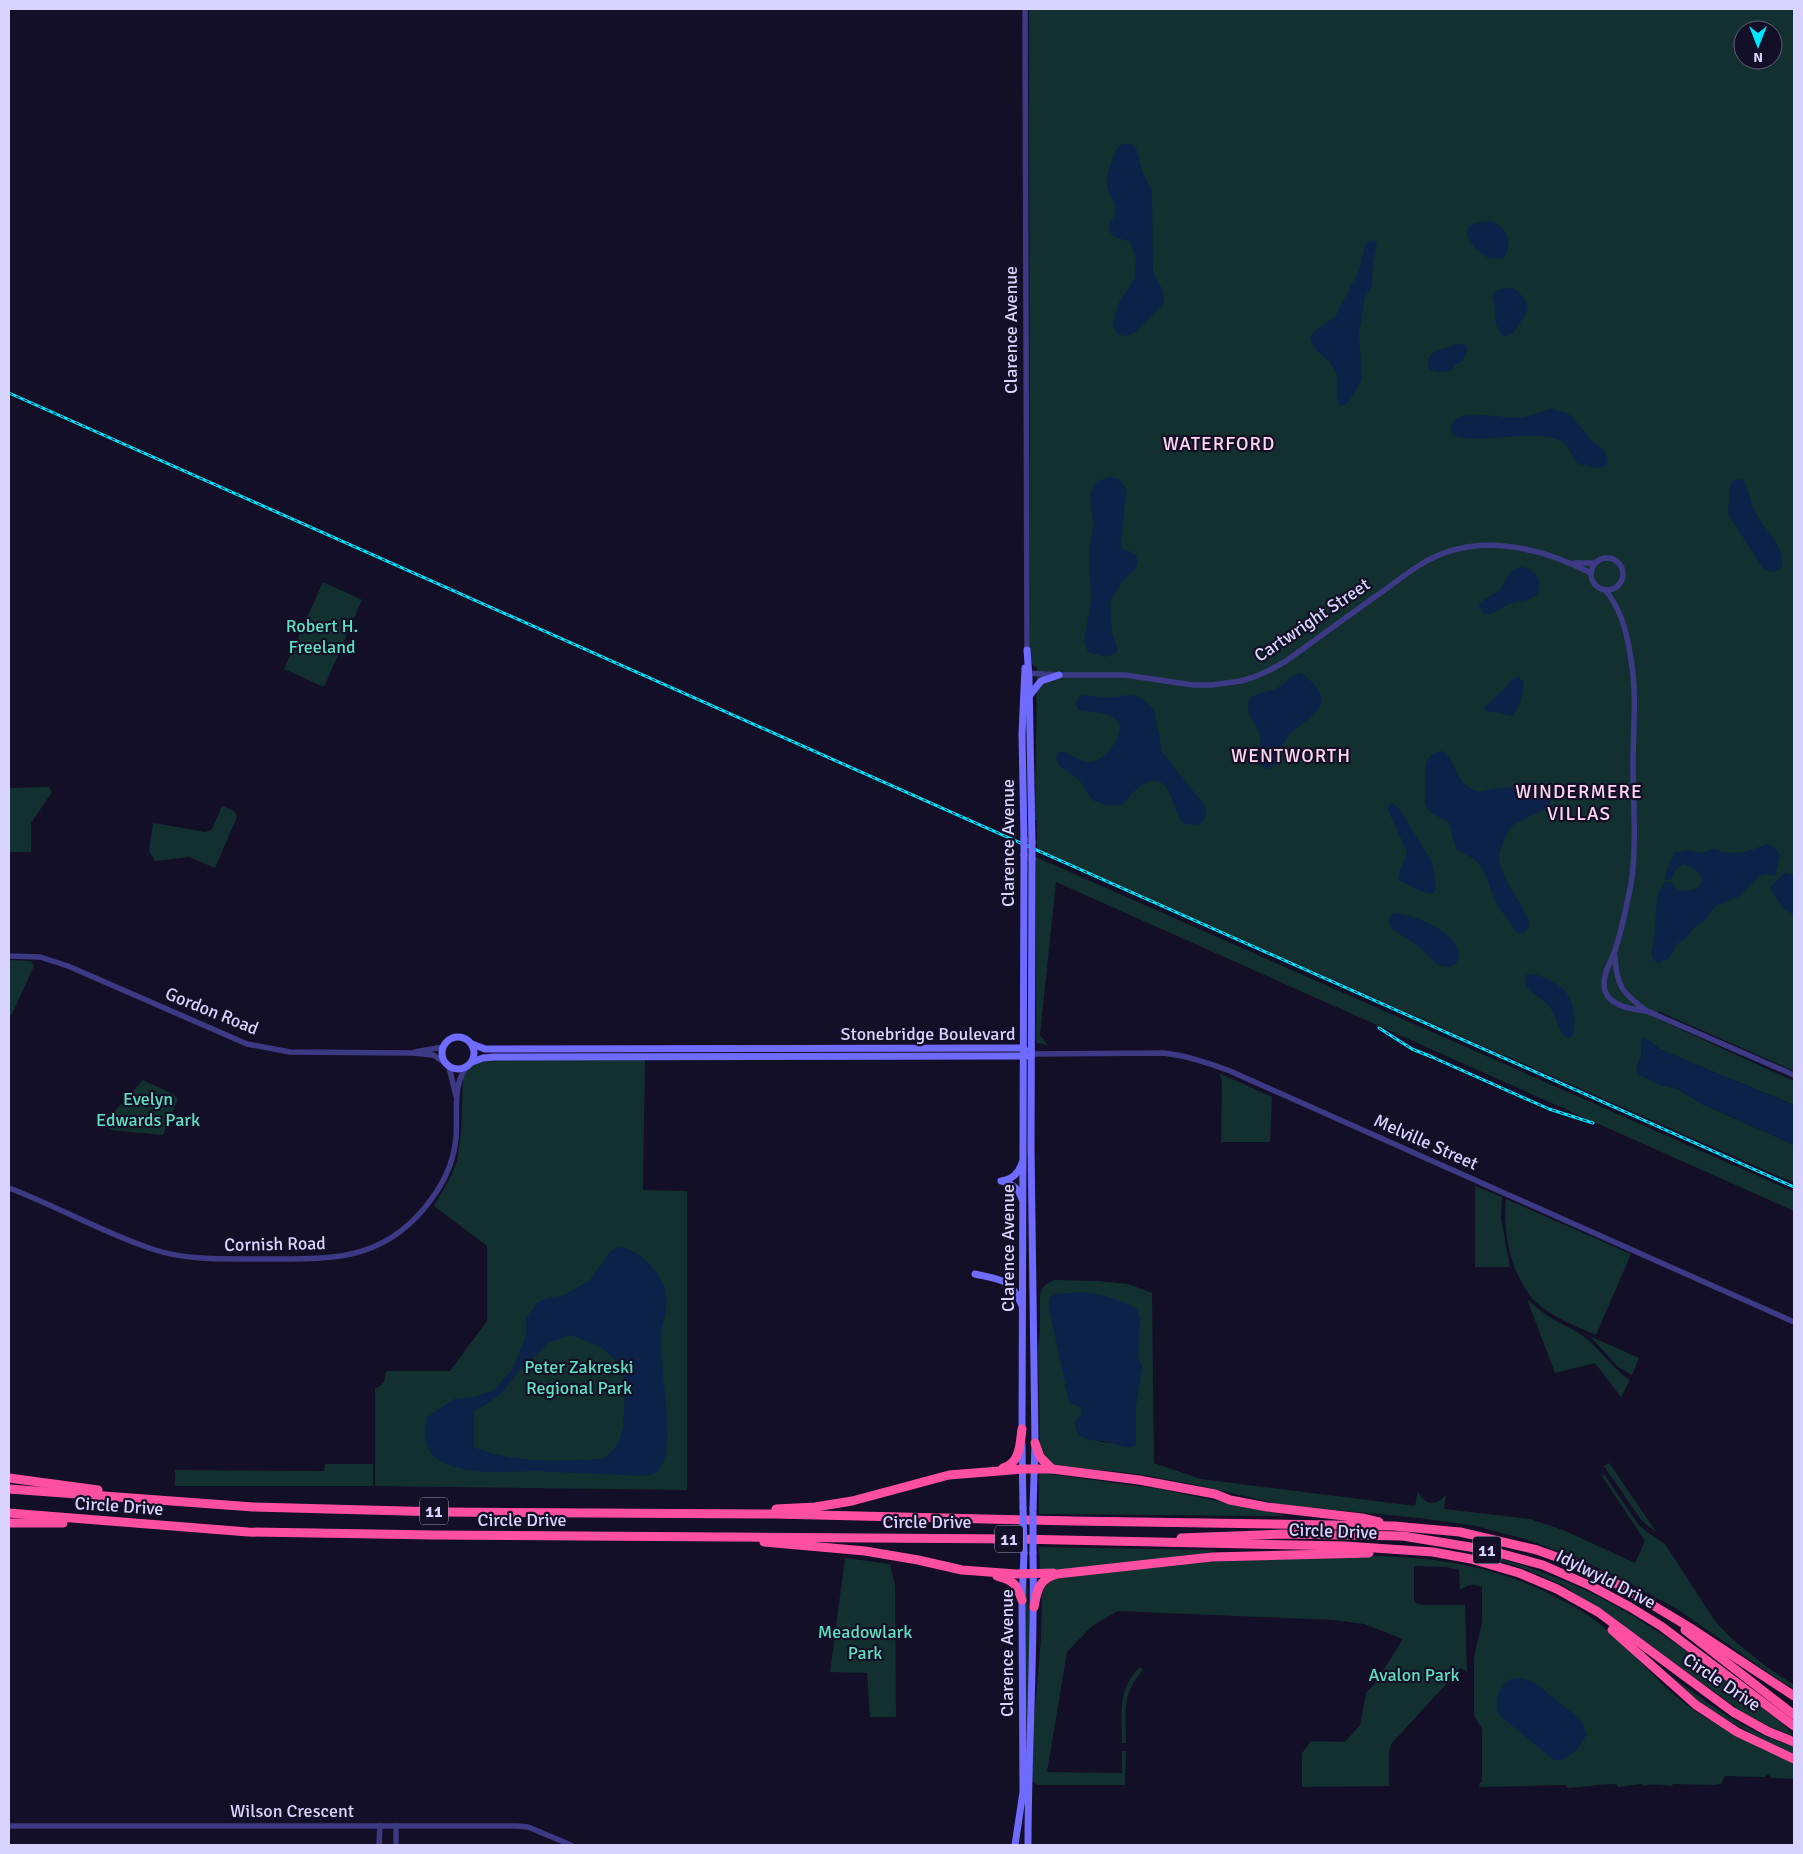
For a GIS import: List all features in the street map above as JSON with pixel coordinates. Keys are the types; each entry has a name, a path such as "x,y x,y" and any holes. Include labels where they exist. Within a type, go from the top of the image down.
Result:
{"highway":[{"path":"998,1470 1008,1467 1017,1457 1022,1429"},
{"path":"1035,1443 1040,1457 1052,1469"},
{"path":"672,1514 815,1507 852,1501 949,1476 998,1470 1052,1469 1149,1482 1215,1494 1230,1500 1267,1507 1362,1518 1394,1526"},
{"path":"9,1478 197,1503"},
{"name":"Circle Drive","path":"9,1489 292,1508 783,1514 1394,1526 1460,1532 1537,1550 1583,1568 1621,1586 1689,1627 1794,1696"},
{"name":"Circle Drive","path":"9,1513 248,1532 1131,1541 1345,1546 1433,1552 1471,1559 1519,1573 1558,1589 1598,1612 1734,1712 1767,1731 1794,1742"},
{"path":"9,1523 42,1522 200,1528"},
{"name":"Idylwyld Drive","path":"1131,1541 1160,1538 1282,1534 1403,1536 1488,1550 1544,1565 1630,1606 1661,1626 1794,1726"},
{"path":"739,1538 791,1546 911,1558 962,1570 1023,1574 1078,1572"},
{"path":"1034,1607 1037,1587 1043,1580 1057,1574 1212,1557 1412,1551"},
{"path":"980,1571 1014,1582 1022,1600"},
{"path":"1576,1600 1580,1606 1619,1635 1696,1706 1736,1732 1794,1759"},
{"name":"Idylwyld Drive","path":"1658,1608 1794,1715"}],"main road":[{"name":"Clarence Avenue","path":"1015,1845 1023,1792 1024,839 1022,734 1028,650"},
{"name":"Clarence Avenue","path":"1027,675 1030,696 1032,842 1031,1248 1035,1443 1033,1508 1034,1607 1028,1845"},
{"path":"1030,696 1041,681 1063,675"},
{"path":"464,1038 472,1044 474,1052 469,1065 456,1070 446,1064 442,1057 442,1047 449,1039 464,1038"},
{"name":"Stonebridge Boulevard","path":"472,1044 485,1049 1023,1048 1032,1054"},
{"name":"Stonebridge Boulevard","path":"469,1065 482,1058 494,1057 1023,1057 1032,1054"},
{"path":"1024,1158 1019,1171 1010,1180 1001,1181 1014,1185 1024,1203"},
{"path":"974,1274 1005,1281 1012,1286 1017,1292 1023,1310"}],"street":[{"name":"Clarence Avenue","path":"1025,9 1028,650"},
{"name":"Cartwright Street","path":"1027,675 1125,675 1201,685 1241,681 1270,670 1286,660 1420,564 1452,550 1471,546 1501,545 1523,548 1570,562 1591,573"},
{"path":"1606,590 1616,588 1622,581 1623,576 1622,567 1612,558 1602,558 1594,564 1591,573 1595,584 1606,590 1616,604"},
{"name":"Cartwright Street","path":"1570,562 1594,564"},
{"path":"1616,588 1616,604 1630,653 1632,672 1633,865 1631,884 1615,954 1606,974 1606,992 1616,1004 1647,1011"},
{"path":"1615,954 1616,976 1622,990 1632,1001 1647,1011 1794,1075"},
{"name":"Gordon Road","path":"9,956 40,958 68,966 247,1044 290,1052 413,1052 433,1055 446,1064"},
{"name":"Gordon Road","path":"413,1052 442,1047"},
{"name":"Melville Street","path":"1032,1054 1164,1052 1204,1061 1794,1322"},
{"name":"Cornish Road","path":"446,1064 458,1100"},
{"name":"Cornish Road","path":"9,1188 151,1249 180,1257 203,1259 323,1259 350,1255 389,1240 409,1225 435,1193 453,1155 460,1079 469,1065"},
{"name":"Wilson Crescent","path":"9,1826 525,1826 571,1845"},
{"path":"379,1845 380,1826"},
{"path":"396,1826 396,1845"}],"green space":[{"path":"1029,9 1794,9 1794,1071 1658,1011 1660,1020 1794,1081 1794,1105 1680,1058 1660,1049 1644,1038 1642,1039 1641,1057 1636,1069 1658,1084 1678,1089 1700,1103 1794,1145 1794,1183 1037,849 1037,821 1035,820 1037,668 1031,663"},
{"name":"Robert H. Freeland","path":"323,582 362,600 324,687 284,669"},
{"path":"49,787 52,792 31,823 31,852 9,852 9,788"},
{"path":"222,806 234,811 237,817 215,868 189,857 155,861 149,851 153,823 206,832 212,829"},
{"path":"1036,857 1794,1192 1794,1211 1056,882 1040,1035 1048,1045 1037,1043"},
{"path":"9,960 31,961 34,966 12,1014 9,1016"},
{"name":"Peter Zakreski Regional Park","path":"483,1058 645,1060 643,1190 687,1191 687,1490 375,1486 375,1388 384,1382 386,1371 450,1371 487,1321 487,1246 434,1206 457,1161 461,1132 463,1078 470,1066"},
{"path":"1219,1073 1272,1097 1270,1142 1221,1142 1222,1080"},
{"name":"Evelyn Edwards Park","path":"143,1080 175,1095 178,1099 163,1135 109,1130 106,1121"},
{"path":"1475,1186 1502,1197 1501,1218 1510,1267 1475,1267"},
{"path":"1506,1199 1631,1254 1596,1335 1548,1312 1527,1291 1514,1266 1510,1253 1505,1226"},
{"path":"1055,1280 1128,1284 1152,1293 1154,1463 1201,1479 1415,1506 1418,1491 1424,1500 1431,1503 1439,1501 1446,1494 1444,1509 1530,1519 1563,1530 1635,1563 1645,1541 1602,1476 1604,1474 1638,1524 1665,1544 1715,1621 1731,1638 1768,1668 1794,1685 1794,1689 1677,1609 1575,1557 1525,1539 1476,1526 1420,1518 1283,1505 1192,1484 1138,1474 1051,1465 1044,1459 1040,1449 1038,1346 1040,1294 1047,1283","holes":["1138,1358 1142,1367 1136,1403 1136,1444 1126,1445 1100,1442 1081,1415 1082,1410 1080,1407"]},
{"path":"1527,1299 1548,1316 1584,1336 1618,1371 1630,1380 1621,1397 1595,1363 1555,1373"},
{"path":"1590,1336 1639,1358 1632,1375 1618,1367"},
{"path":"1609,1463 1657,1533 1642,1521 1604,1466"},
{"path":"325,1464 373,1464 373,1486 175,1486 175,1470 324,1471"},
{"path":"1039,1474 1160,1489 1283,1516 1039,1514"},
{"path":"1039,1547 1218,1551 1084,1570 1040,1570"},
{"path":"1468,1550 1514,1563 1573,1584 1639,1619 1712,1670 1782,1723 1794,1736 1766,1725 1739,1710 1613,1618 1564,1586 1528,1570"},
{"name":"Avalon Park","path":"1375,1556 1422,1559 1467,1565 1510,1577 1554,1596 1584,1613 1607,1630 1672,1693 1700,1714 1734,1734 1794,1763 1794,1779 1772,1778 1768,1774 1765,1777 1758,1777 1756,1774 1757,1777 1725,1776 1721,1784 1715,1785 1673,1784 1672,1786 1653,1784 1643,1786 1641,1784 1618,1787 1616,1784 1604,1784 1568,1788 1565,1785 1479,1786 1480,1782 1482,1782 1482,1729 1474,1715 1474,1657 1482,1622 1482,1584 1481,1587 1470,1585 1460,1590 1459,1570 1446,1567 1414,1566 1414,1602 1422,1605 1465,1605 1467,1673 1461,1668 1392,1743 1389,1750 1389,1786 1302,1787 1302,1753 1311,1741 1345,1742 1360,1725 1366,1693 1374,1685 1403,1639 1364,1624 1333,1620 1118,1611 1092,1626 1067,1652 1047,1772 1122,1773 1122,1751 1126,1751 1125,1785 1037,1785 1032,1781 1032,1743 1041,1639 1042,1597 1044,1588 1053,1579 1199,1562"},
{"name":"Meadowlark Park","path":"845,1558 890,1564 895,1586 896,1717 870,1717 867,1673 830,1672"},
{"path":"1027,1580 1031,1654 1026,1728 1026,1588"},
{"path":"1645,1656 1698,1696 1734,1720 1773,1740 1794,1747 1794,1755 1702,1706"},
{"path":"1140,1667 1143,1670 1131,1687 1126,1704 1126,1743 1122,1743 1122,1702 1124,1693 1127,1684"}],"water":[{"path":"1123,144 1131,144 1137,150 1142,171 1152,192 1153,272 1163,291 1164,303 1134,333 1126,336 1117,334 1113,325 1118,304 1135,278 1136,258 1130,242 1112,235 1109,230 1109,225 1115,214 1115,208 1107,183 1109,169 1116,150"},
{"path":"1489,221 1500,227 1507,236 1508,248 1502,259 1488,258 1476,249 1467,236 1468,228 1473,224"},
{"path":"1369,240 1375,241 1377,246 1373,262 1372,287 1365,297 1359,333 1362,380 1346,404 1340,406 1337,398 1337,380 1333,366 1314,347 1310,337 1315,331 1335,317 1360,268 1365,245"},
{"path":"1514,289 1525,299 1528,310 1514,332 1505,336 1496,324 1492,297 1498,290"},
{"path":"1460,343 1467,348 1463,361 1454,366 1452,371 1438,372 1430,370 1428,358 1431,354"},
{"path":"1551,409 1567,413 1573,418 1591,440 1604,450 1608,458 1607,465 1598,468 1578,464 1565,444 1544,436 1465,438 1453,435 1451,432 1452,423 1458,418 1466,416 1518,418"},
{"path":"1110,477 1119,479 1126,488 1121,546 1123,549 1135,554 1138,561 1136,568 1121,583 1110,602 1112,633 1118,649 1116,653 1107,657 1088,652 1084,641 1091,600 1089,553 1093,525 1090,495 1095,483"},
{"path":"1742,479 1758,518 1773,538 1781,553 1781,568 1776,571 1771,572 1762,567 1728,514 1730,485 1735,480"},
{"path":"1521,567 1534,572 1539,583 1538,593 1528,599 1484,614 1479,603 1500,590 1511,571"},
{"path":"1299,673 1311,681 1317,688 1321,696 1321,704 1312,716 1286,739 1274,765 1265,769 1259,758 1260,736 1248,711 1249,699 1279,687"},
{"path":"1519,677 1524,683 1523,692 1519,705 1512,716 1484,710 1487,704 1512,679"},
{"path":"1085,695 1105,698 1131,695 1141,698 1154,709 1162,752 1205,806 1205,817 1200,824 1190,825 1180,820 1167,789 1157,781 1149,782 1139,787 1123,804 1114,806 1104,805 1091,798 1080,781 1059,765 1056,757 1059,751 1083,761 1092,762 1109,751 1118,738 1120,731 1116,720 1108,715 1078,710 1075,704 1079,697"},
{"path":"1443,751 1448,755 1460,778 1469,788 1484,791 1509,787 1526,788 1548,793 1552,797 1551,802 1543,810 1513,825 1499,853 1501,868 1528,920 1529,927 1525,932 1519,934 1513,929 1495,902 1487,878 1477,861 1456,849 1449,823 1431,813 1427,808 1425,801 1426,765 1431,756"},
{"path":"1392,803 1399,808 1432,862 1436,889 1433,894 1420,891 1398,880 1407,852 1388,810 1388,806"},
{"path":"1767,844 1774,847 1780,855 1775,876 1765,874 1760,876 1738,897 1717,905 1703,922 1678,943 1669,958 1659,963 1653,960 1651,952 1654,941 1657,896 1665,882 1671,882 1678,890 1684,891 1694,890 1702,882 1698,872 1683,864 1676,869 1671,880 1665,880 1667,869 1674,853 1686,850 1702,853 1712,849 1739,853"},
{"path":"1784,873 1794,875 1794,915 1785,910 1770,889"},
{"path":"1394,913 1422,920 1452,939 1459,955 1454,965 1450,967 1438,965 1414,943 1392,929 1388,920"},
{"path":"1535,974 1556,984 1570,999 1574,1014 1574,1034 1569,1039 1559,1029 1549,1006 1525,985 1525,975"},
{"path":"1644,1037 1660,1049 1794,1105 1794,1145 1700,1103 1678,1089 1658,1084 1638,1074 1636,1069 1641,1057 1642,1039"},
{"path":"618,1247 633,1251 640,1256 657,1274 666,1293 661,1349 667,1446 664,1461 658,1471 651,1475 641,1476 534,1471 489,1472 453,1466 434,1457 430,1453 427,1444 426,1418 454,1399 475,1397 494,1390 514,1367 526,1334 526,1318 537,1303 544,1299 565,1295 590,1280 610,1252","holes":["571,1335 601,1347 622,1366 624,1397 622,1431 615,1448 606,1457 603,1459 571,1460 521,1459 474,1447 474,1412 501,1394 517,1373 548,1343"]},
{"path":"1080,1292 1102,1295 1126,1303 1136,1308 1140,1318 1138,1358 1142,1367 1136,1403 1136,1444 1130,1447 1089,1440 1081,1436 1076,1429 1074,1422 1081,1415 1082,1410 1080,1407 1069,1402 1049,1308 1049,1298 1056,1294"},
{"path":"1522,1678 1535,1683 1580,1719 1587,1734 1578,1749 1563,1760 1554,1760 1499,1715 1497,1700 1500,1691 1511,1679"}],"railway":[{"path":"9,393 1794,1187"},
{"path":"1379,1028 1412,1049 1549,1109 1593,1123"}],"district":[{"name":"WATERFORD","path":"1219,443"},
{"name":"WENTWORTH","path":"1291,755"},
{"name":"WINDERMERE VILLAS","path":"1579,802"}]}
